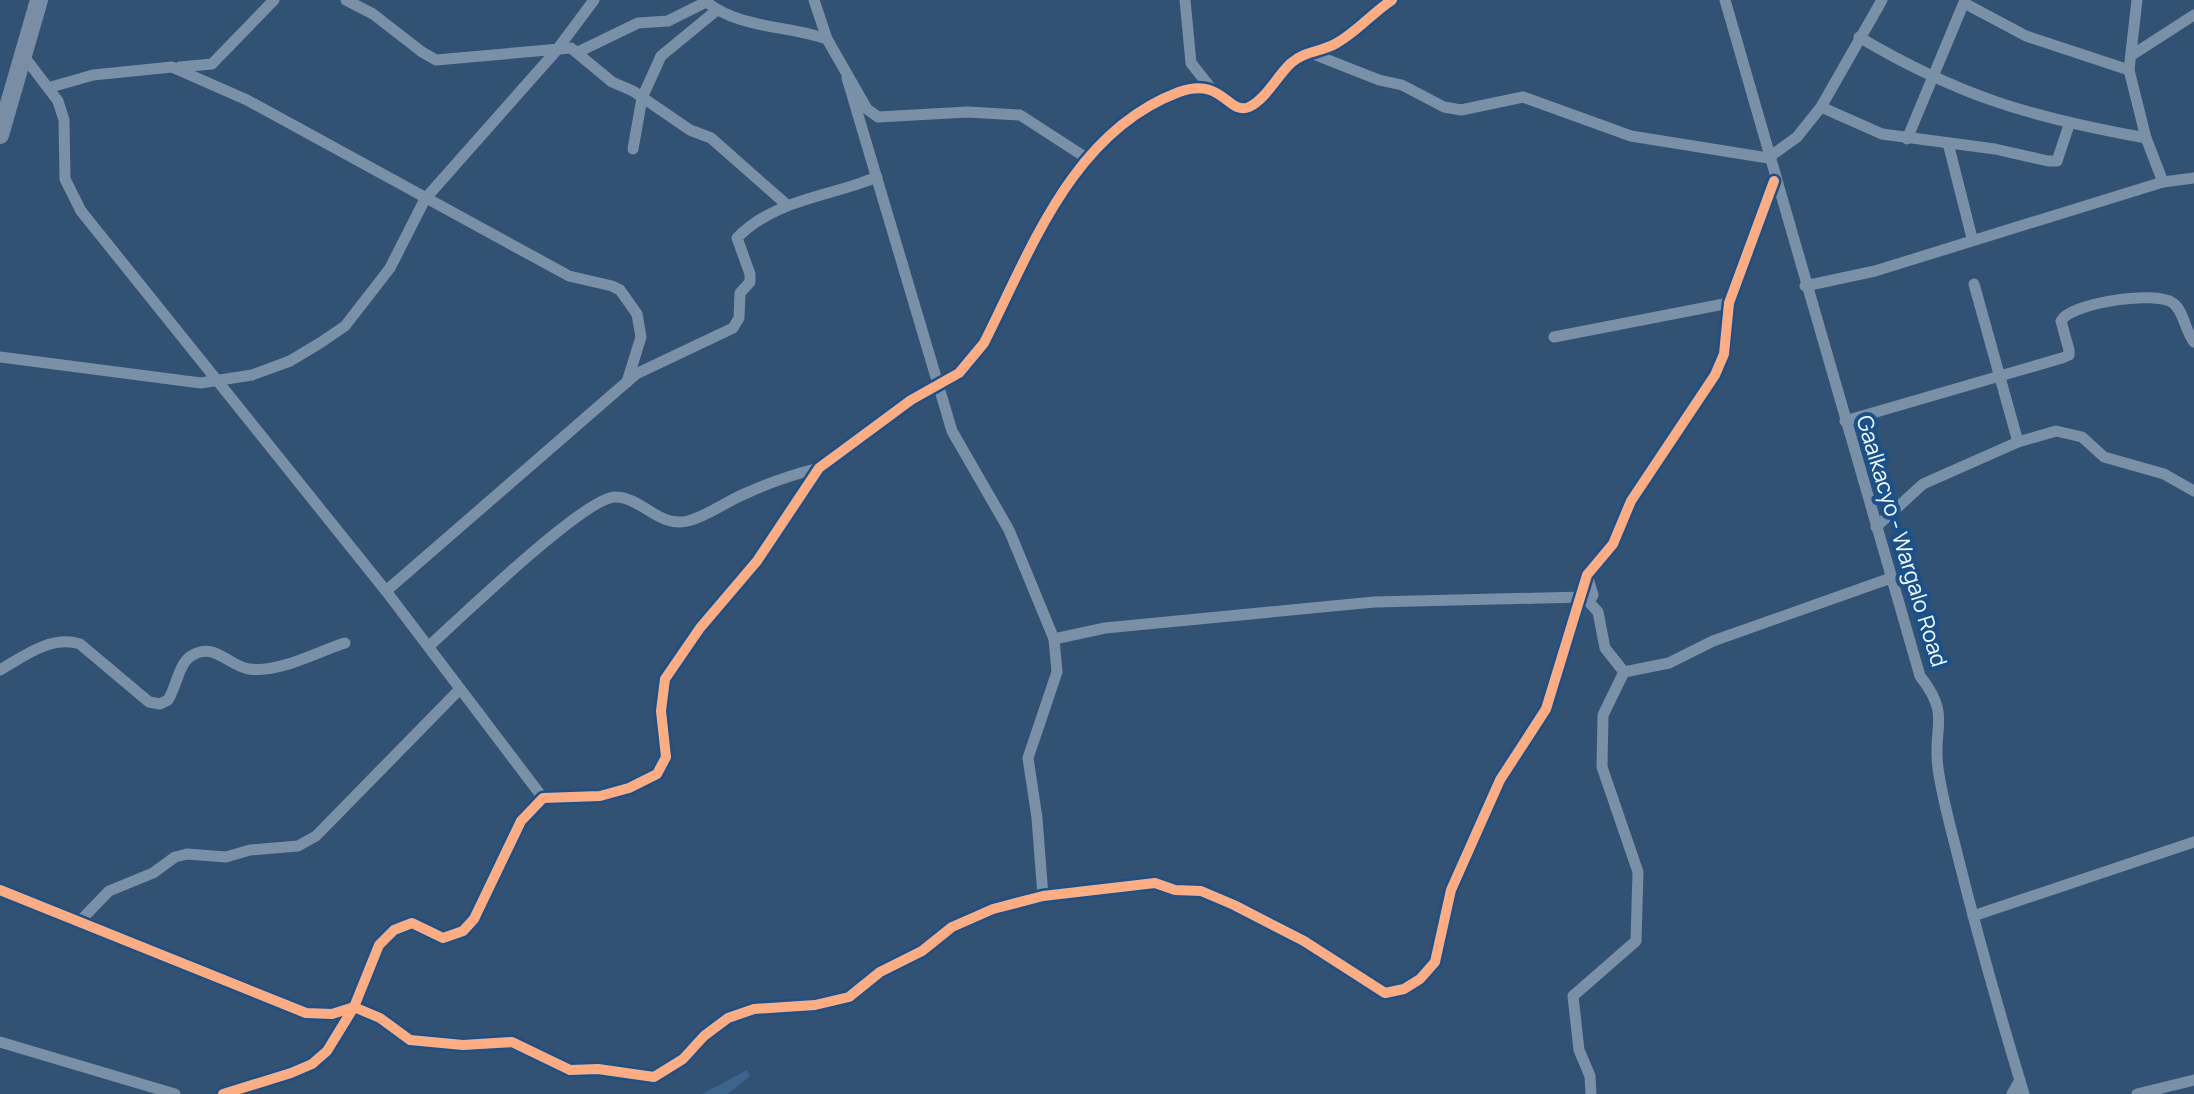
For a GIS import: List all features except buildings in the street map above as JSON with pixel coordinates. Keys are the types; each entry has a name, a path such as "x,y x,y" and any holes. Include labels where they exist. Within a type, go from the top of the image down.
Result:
{"main road":[{"path":"0,135 39,0"}],"street":[{"path":"51,87 93,75 212,64 274,0"},
{"path":"346,0 373,14 436,60 564,48 578,52 612,82 642,98 666,116 711,138 787,205"},
{"path":"0,357 178,382 252,375 290,361 345,326 390,268 425,199 556,51 594,0"},
{"path":"814,0 827,39 847,78 867,109 878,117 968,112 1020,115 1088,159"},
{"path":"1185,0 1191,63 1210,87 1233,106 1243,109 1253,105 1292,63 1307,52 1333,46 1392,0"},
{"name":"Gaalkacyo - Wargalo Road","path":"1725,0 1774,181 1920,676 1939,705 1938,770 1973,916 2024,1094"},
{"path":"1307,52 1379,80 1402,85 1444,107 1461,110 1523,97 1631,136 1768,158 1797,137 1821,107 1882,0"},
{"path":"2137,0 2129,70 2146,138 2163,182"},
{"path":"578,52 638,23 668,21 705,1 717,10 756,24 795,28 827,39"},
{"path":"1907,139 1965,1 2026,36 2129,70"},
{"path":"633,149 642,98 661,56 717,10"},
{"path":"2132,55 2194,15"},
{"path":"1859,37 1933,78 1985,101 2069,125 2146,138"},
{"path":"23,55 51,87 64,120 65,179 81,211 386,591 543,798"},
{"path":"172,67 247,100 569,276 620,290 637,314 642,330 627,382"},
{"path":"847,78 952,431 1009,530 1054,639 1057,672 1028,758 1037,818 1043,896"},
{"path":"429,646 559,531 598,501 614,497 632,501 663,520 685,522 748,492 819,468 911,400 959,373 984,343 1056,198 1088,159 1140,110 1194,87 1210,87"},
{"path":"1821,107 1882,134 2057,161 2069,125"},
{"path":"1948,143 1972,238"},
{"path":"386,591 627,382 650,366 733,328 739,318 740,293 750,282 737,238 787,205 807,196 838,193 877,177"},
{"path":"1805,286 1875,271 1972,238 2163,182 2194,178"},
{"path":"0,890 306,1013 332,1014 354,1007 380,1018 410,1040 463,1045 512,1042 570,1070 598,1069 654,1077 683,1059 704,1036 728,1018 754,1009 815,1005 849,997 880,972 922,951 952,927 993,909 1043,896 1155,883 1175,890 1201,891 1304,941 1385,993 1404,989 1420,979 1435,962 1451,890 1500,780 1546,709 1587,575 1613,544 1631,501 1715,375 1724,354 1729,303 1768,208 1774,181"},
{"path":"1974,284 2018,442"},
{"path":"1845,421 2069,355 2061,321 2074,309 2136,297 2159,297 2172,302 2194,342"},
{"path":"1554,337 1729,303"},
{"path":"1876,527 1923,484 2018,442 2056,431 2082,437 2104,457 2164,474 2194,491"},
{"path":"223,1094 312,1064 327,1051 354,1007 385,936 412,923 443,938 463,931 474,919 521,821 543,798 600,796 629,788 657,774 666,757 661,693 674,661 757,561 819,468"},
{"path":"1587,575 1593,595 1589,602 1598,612 1605,648 1624,672"},
{"path":"1624,672 1669,663 1713,641 1891,578"},
{"path":"1054,639 1105,628 1374,602 1582,597"},
{"path":"0,670 22,654 70,641 80,644 149,702 160,704 168,700 185,663 192,656 208,650 218,652 243,668 259,669 345,643"},
{"path":"1591,1094 1590,1076 1579,1050 1573,996 1636,941 1638,872 1602,767 1603,715 1624,672"},
{"path":"80,921 109,891 153,873 175,857 187,854 226,857 250,850 298,846 316,836 459,690"},
{"path":"1973,916 2194,842"},
{"path":"0,1042 175,1094"},
{"path":"2012,1094 2020,1080"},
{"path":"2137,1094 2194,1080"}],"water":[{"path":"747,1070 750,1076 728,1094 702,1094"}],"cycle path":[{"path":"223,1094 291,1073 312,1064 327,1051 354,1007 379,945 394,930 412,923 443,938 463,931 474,919 521,821 543,798 600,796 629,788 657,774 666,757 661,711 665,679 700,628 757,561 819,468 911,400 959,373 984,343 1038,233 1059,198 1083,164 1110,135 1142,110 1194,88 1215,92 1235,106 1249,107 1261,99 1291,63 1343,39 1392,0"},
{"path":"0,890 306,1013 332,1014 354,1007 380,1018 410,1040 463,1045 512,1042 570,1070 598,1069 654,1077 683,1059 704,1036 728,1018 754,1009 815,1005 849,997 880,972 922,951 952,927 993,909 1043,896 1155,883 1175,890 1201,891 1304,941 1385,993 1404,989 1420,979 1435,962 1451,890 1500,780 1546,709 1587,575 1613,544 1631,501 1715,375 1724,354 1729,303 1774,181"}]}
